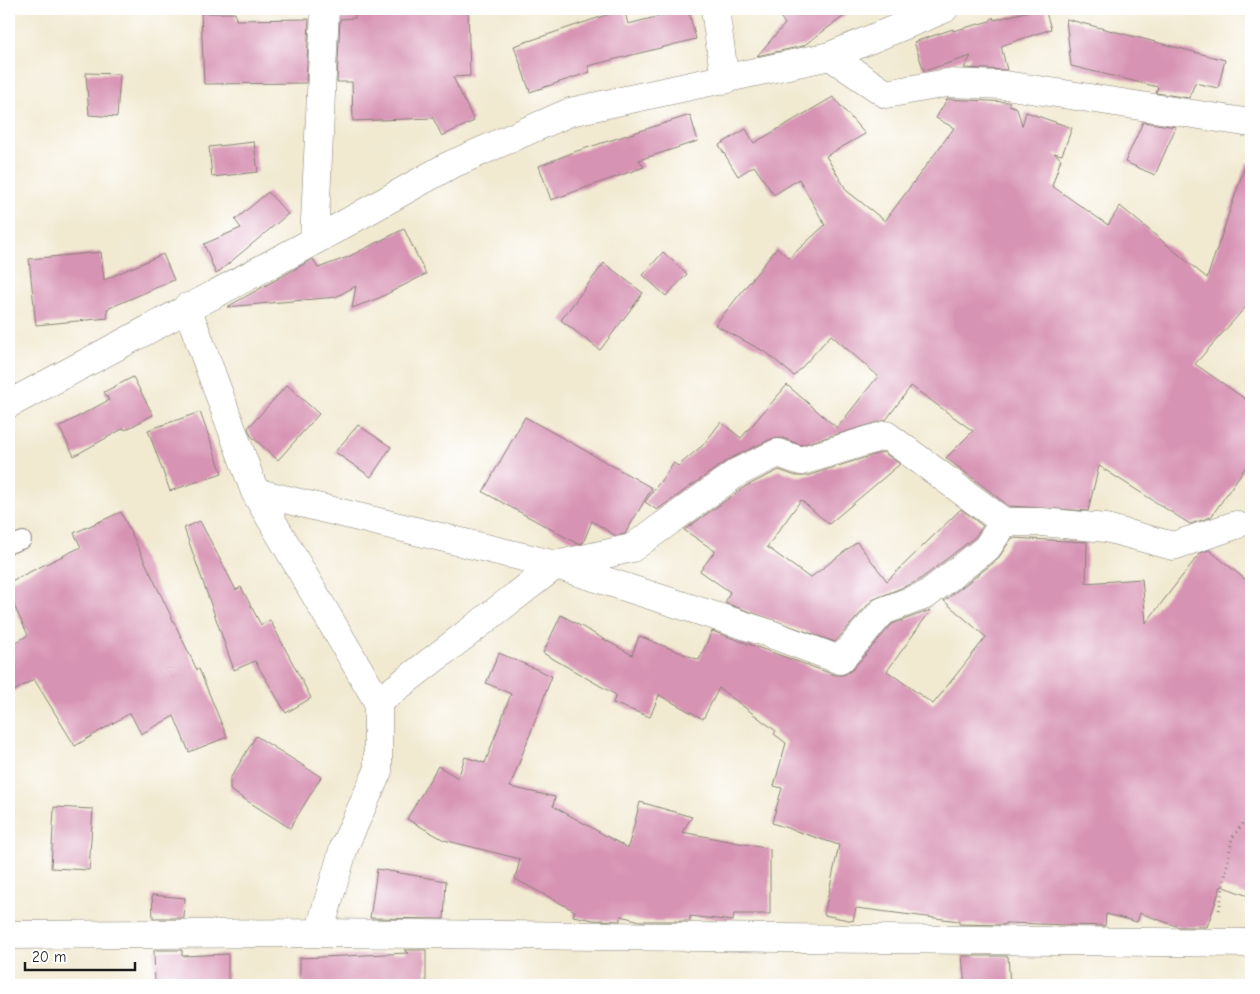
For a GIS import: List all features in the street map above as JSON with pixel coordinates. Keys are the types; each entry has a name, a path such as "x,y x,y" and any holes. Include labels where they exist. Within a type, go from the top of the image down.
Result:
{"street":[{"path":"314,241 325,9"},
{"path":"716,9 725,80"},
{"path":"9,404 186,307 314,241 448,166 570,112 830,56 944,9"},
{"path":"830,56 886,94 947,83 1005,84 1251,123"},
{"path":"186,307 255,492 378,702 378,771 344,847 319,932"},
{"path":"378,702 556,565 632,548 738,472 778,453 800,461 886,435 1004,522 1040,522 1106,528 1173,546 1236,525"},
{"path":"255,492 556,565 768,633 840,660 883,611 926,595 988,548 1004,522"},
{"path":"9,935 319,932 1251,943"}],"path":[{"path":"1214,942 1232,838 1251,813"}],"building":[{"path":"354,9 468,9 470,76 453,77 474,121 442,136 433,118 353,121 352,82 337,82 340,19 355,18"},
{"path":"624,9 628,24 688,9 696,39 588,66 590,72 530,92 514,46"},
{"path":"775,9 854,9 803,46 757,56 785,24"},
{"path":"1037,9 1045,9 1051,29 1001,46 1007,70 964,68 971,56 924,71 914,42 953,29 953,31 990,21 993,17 994,20"},
{"path":"201,13 235,13 236,20 309,19 306,83 204,84"},
{"path":"1066,19 1225,60 1218,88 1195,83 1189,98 1156,93 1158,87 1071,66"},
{"path":"86,73 120,74 117,117 89,115"},
{"path":"833,97 865,134 826,156 847,191 885,221 954,128 936,118 947,99 1010,102 1009,105 1017,108 1022,126 1026,112 1072,128 1062,155 1054,153 1061,159 1052,186 1108,225 1120,206 1207,278 1246,163 1251,164 1251,301 1195,364 1251,403 1251,459 1211,517 1190,524 1099,466 1088,511 1009,506 946,458 973,431 911,386 886,420 801,445 783,438 771,439 729,459 657,510 645,502 674,463 678,466 703,445 721,422 741,438 787,385 837,428 878,376 831,335 794,376 767,353 715,325 777,248 789,258 825,225 799,179 774,195 754,166 738,176 719,145 746,129 754,143"},
{"path":"690,115 698,141 639,160 644,167 551,200 539,166 577,151"},
{"path":"1143,122 1176,127 1155,175 1125,162"},
{"path":"254,142 258,172 212,177 209,147"},
{"path":"268,192 288,214 216,274 204,244 241,228 235,220"},
{"path":"404,229 426,274 379,298 352,308 356,286 336,297 227,307 313,259 318,268 348,257"},
{"path":"101,252 104,280 163,254 174,280 107,309 108,318 36,325 29,259"},
{"path":"663,252 687,274 666,296 643,275"},
{"path":"604,263 643,293 600,350 561,320"},
{"path":"133,377 153,415 125,430 124,428 74,456 59,427 109,400 104,392"},
{"path":"287,385 319,414 278,460 251,436 248,428"},
{"path":"200,412 222,473 170,491 148,430"},
{"path":"525,417 652,488 625,534 616,536 592,521 583,543 578,544 483,492"},
{"path":"358,425 391,447 371,477 335,452"},
{"path":"883,452 900,464 829,524 801,500 767,547 810,578 857,542 887,581 961,509 983,526 975,537 918,581 872,600 835,642 725,603 730,592 700,571 715,551 684,530 746,486 779,470 796,476 806,476"},
{"path":"121,512 197,670 199,669 227,737 189,752 174,716 141,734 130,713 75,746 34,679 9,694 9,647 28,635 9,595 9,582 81,547 74,533"},
{"path":"200,521 236,590 241,587 261,625 270,620 311,698 286,713 255,661 234,670 184,528"},
{"path":"1012,538 1087,542 1086,583 1142,579 1146,623 1200,553 1209,550 1251,584 1251,897 1221,886 1207,927 1179,927 1140,913 1137,922 1106,914 1105,926 1005,923 1005,925 959,924 959,921 856,908 853,921 824,915 839,845 772,823 782,788 774,786 786,743 774,734 776,731 719,688 703,719 659,695 650,717 613,703 616,695 543,653 561,615 632,655 639,636 699,660 712,631 835,675 843,675 852,670 892,624 931,610 887,671 933,704 986,637 944,601 997,560"},
{"path":"499,653 552,676 510,787 555,797 553,806 628,848 640,802 692,817 682,832 770,849 770,914 734,914 733,921 690,916 690,921 640,921 621,916 620,921 593,920 573,916 575,911 515,879 520,859 444,840 407,819 438,766 458,778 465,757 485,763 511,694 486,683"},
{"path":"256,736 321,777 290,828 230,790 230,779"},
{"path":"54,807 93,809 89,870 51,868"},
{"path":"377,869 446,881 444,919 370,918"},
{"path":"152,895 185,898 184,918 153,918"},
{"path":"154,950 182,950 182,956 228,954 228,985 155,985"},
{"path":"404,950 426,950 426,984 354,982 354,985 304,985 303,980 300,980 300,958 408,953"},
{"path":"962,956 1008,956 1010,985 965,985"}]}
